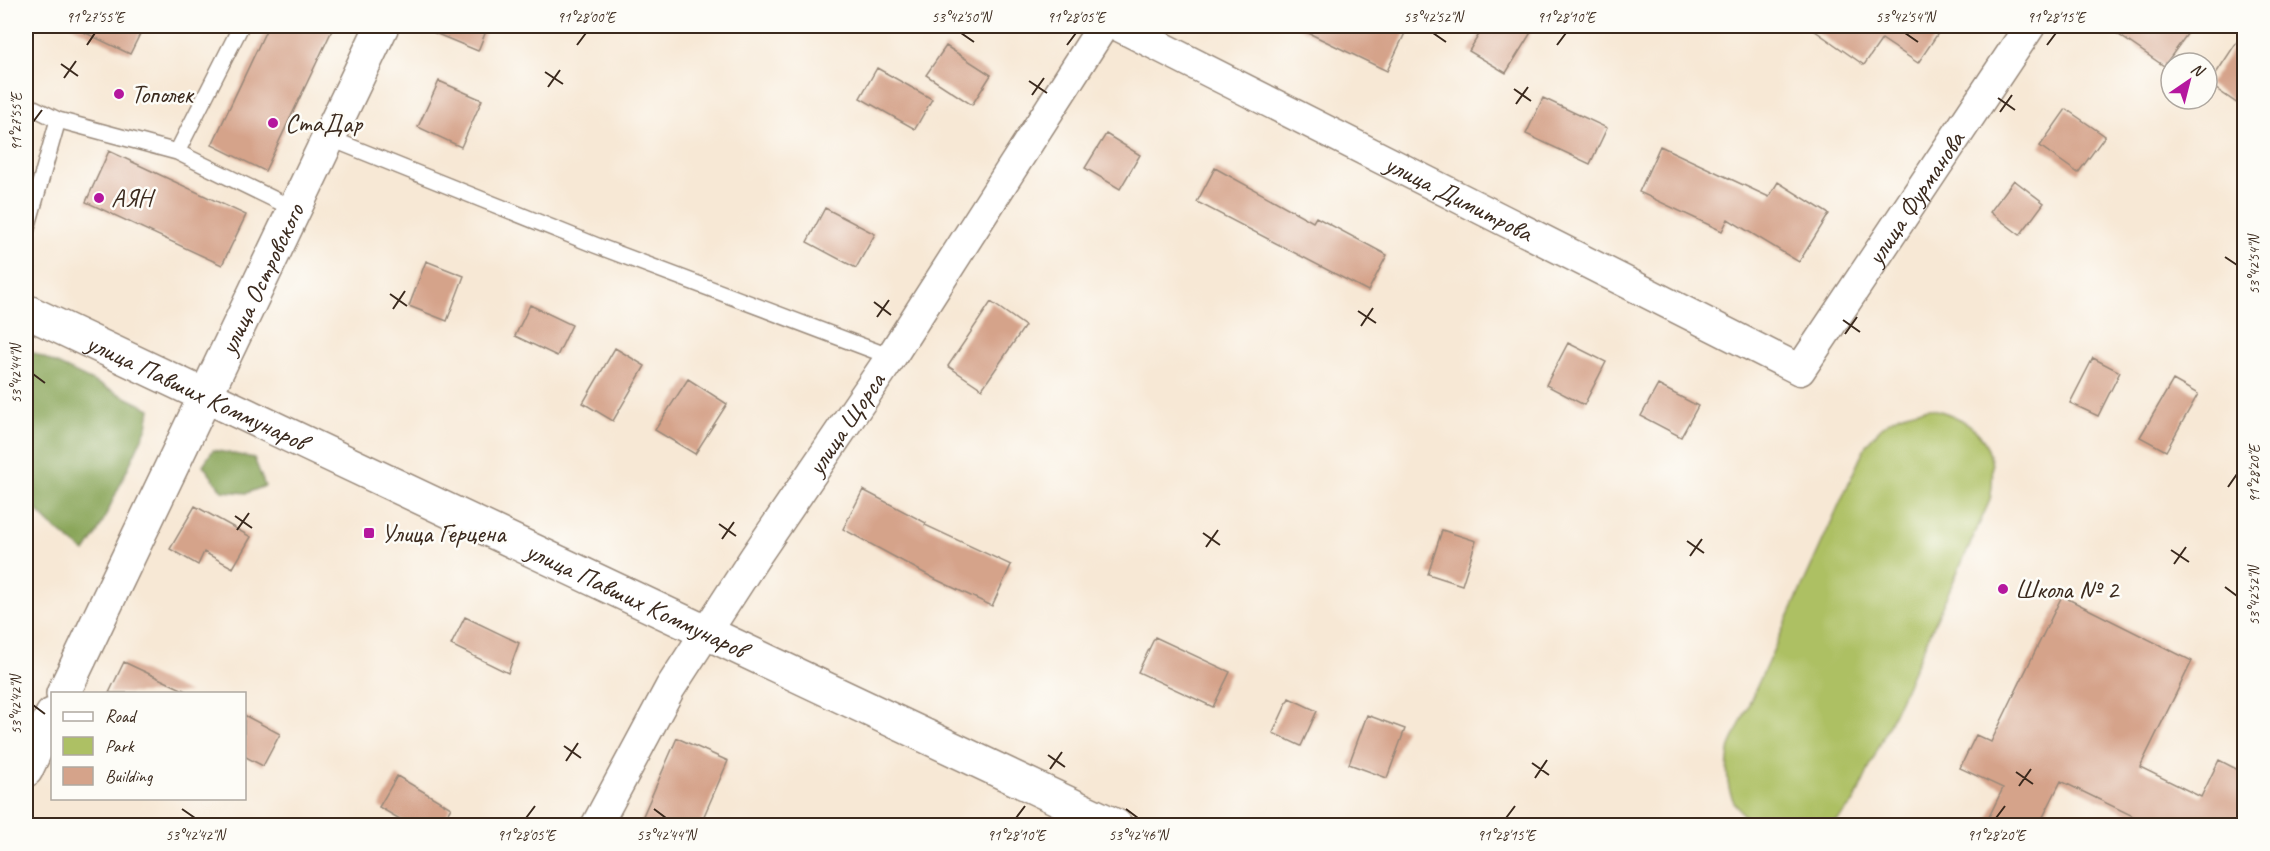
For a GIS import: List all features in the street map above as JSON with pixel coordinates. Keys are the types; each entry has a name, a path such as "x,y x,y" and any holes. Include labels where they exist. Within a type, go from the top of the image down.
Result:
{"street":[{"name":"улица Островского","path":"63,692 382,26"},
{"name":"улица Щорса","path":"596,825 670,688 891,357 1103,26"},
{"name":"улица Димитрова","path":"1119,26 1800,370"},
{"name":"улица Фурманова","path":"1800,370 2030,26"},
{"name":"улица Павших Коммунаров","path":"26,311 1116,825"},
{"path":"26,770 51,717"}],"lane":[{"path":"177,152 241,26"},
{"path":"26,104 58,120 177,152 294,209"},
{"path":"26,232 58,120"},
{"path":"329,138 595,245 891,357"}],"green space":[{"path":"26,349 150,409 147,427 98,532 85,552 52,526 26,499"},
{"path":"1929,408 1962,420 1983,439 1992,465 1990,500 1854,802 1833,825 1755,825 1738,808 1729,790 1727,769 1730,746 1866,445 1886,423 1908,412"},
{"path":"213,450 254,458 265,486 247,493 222,491 203,465"}],"building":[{"path":"71,26 144,26 130,54"},
{"path":"268,26 334,26 265,171 212,145"},
{"path":"418,26 488,26 478,51"},
{"path":"1294,26 1391,26 1405,33 1387,71"},
{"path":"1484,26 1535,26 1506,73 1469,51"},
{"path":"1808,26 1943,26 1918,63 1882,39 1864,65"},
{"path":"2106,26 2193,26 2175,51 2159,51 2159,63"},
{"path":"2244,31 2244,108 2219,91 2219,69"},
{"path":"946,46 991,75 972,105 926,75"},
{"path":"877,68 932,99 915,129 860,98"},
{"path":"439,81 482,100 461,147 418,127"},
{"path":"1543,98 1607,128 1590,164 1526,134"},
{"path":"2066,109 2105,136 2078,173 2040,146"},
{"path":"1106,134 1140,155 1120,189 1085,168"},
{"path":"1660,146 1769,197 1778,182 1829,214 1799,262 1728,219 1722,231 1639,192"},
{"path":"109,151 246,215 222,265 86,202"},
{"path":"1215,168 1313,222 1316,217 1387,255 1368,291 1197,202"},
{"path":"2014,180 2044,203 2020,235 1990,212"},
{"path":"825,208 875,234 856,268 807,242"},
{"path":"426,261 464,276 447,321 409,306"},
{"path":"991,302 1025,326 982,389 948,366"},
{"path":"530,305 572,325 557,356 515,336"},
{"path":"1568,343 1606,362 1584,405 1546,385"},
{"path":"615,348 645,366 613,421 583,403"},
{"path":"2093,358 2120,372 2098,416 2070,403"},
{"path":"688,379 727,404 695,454 655,430"},
{"path":"2173,380 2198,394 2166,451 2140,437"},
{"path":"1658,385 1698,406 1681,437 1641,416"},
{"path":"863,490 926,523 925,525 1011,565 992,606 937,580 843,529"},
{"path":"195,506 251,537 233,568 204,552 198,565 170,549"},
{"path":"1442,530 1476,541 1462,585 1428,574"},
{"path":"2062,596 2192,661 2140,767 2201,797 2219,760 2244,773 2244,825 2128,825 2133,816 2061,781 2039,825 1985,825 2003,788 1960,768 1976,735 1991,742"},
{"path":"465,617 519,643 508,673 451,645"},
{"path":"1155,637 1230,672 1213,707 1138,672"},
{"path":"124,662 188,692 109,692"},
{"path":"1289,698 1317,711 1301,746 1273,733"},
{"path":"1367,715 1405,729 1387,778 1349,764"},
{"path":"246,716 280,734 263,766 246,757"},
{"path":"677,738 728,761 700,825 639,825"},
{"path":"397,776 451,808 441,825 410,825 379,807"}],"place":[{"name":"Тополек","path":"119,94"},
{"name":"СтаДар","path":"273,123"},
{"name":"АЯН","path":"99,198"},
{"name":"Улица Герцена","path":"369,533"},
{"name":"Школа № 2","path":"2003,589"}]}
